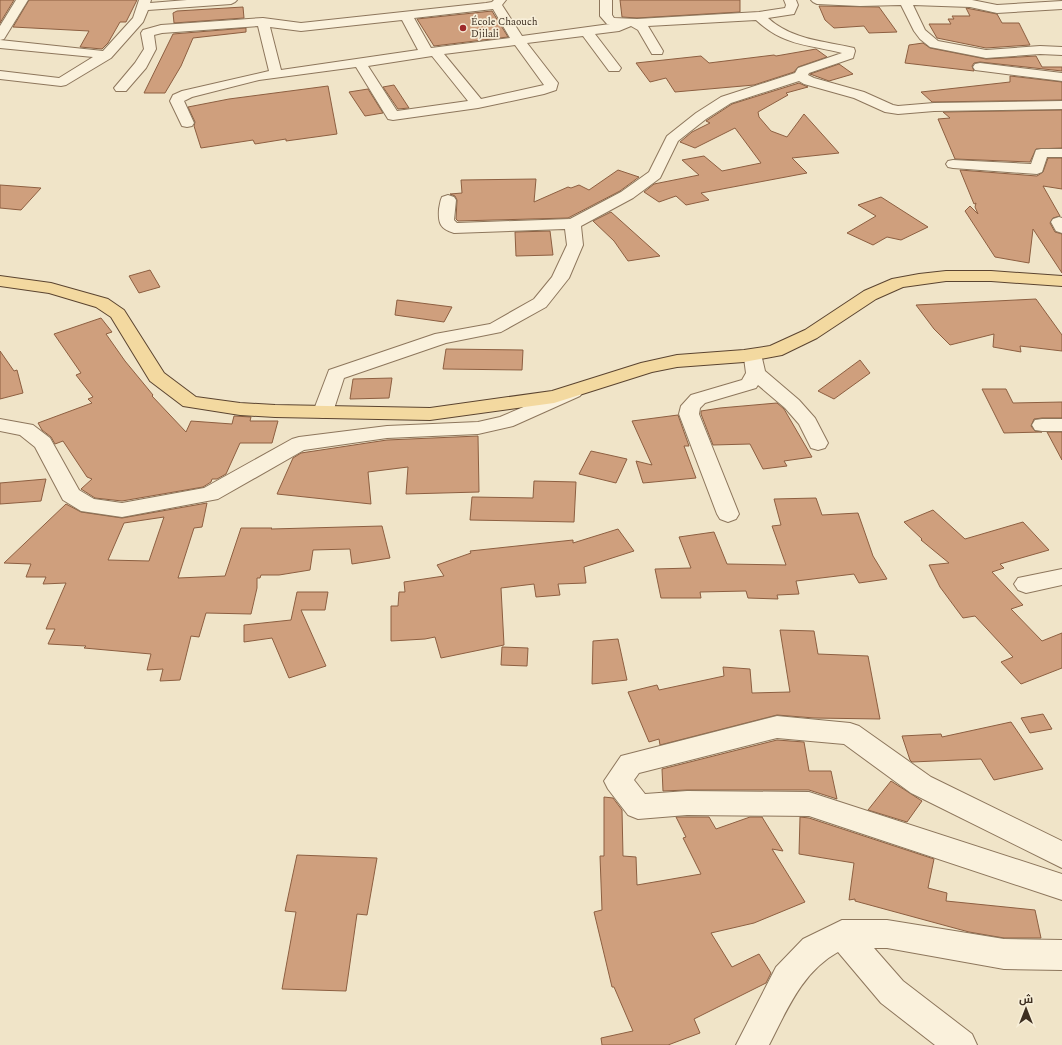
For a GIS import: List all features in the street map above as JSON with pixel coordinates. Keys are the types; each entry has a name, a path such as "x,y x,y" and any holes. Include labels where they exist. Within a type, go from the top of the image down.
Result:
{"main road":[{"path":"0,281 50,288 102,303 118,314 157,377 190,402 240,409 430,414 554,398 648,367 683,360 754,364 776,351 811,334 870,295 898,284 919,279 946,276 991,276 1062,281"}],"street":[{"path":"0,36 22,0"},
{"path":"0,76 61,82 106,55 139,19 145,3 231,0"},
{"path":"606,0 606,16 611,21 634,22 759,16 790,11 792,5 790,0"},
{"path":"817,0 954,2 997,9 1062,5"},
{"path":"121,88 141,64 150,49 147,33 152,31 161,29 263,22 301,27 486,8 498,2 518,40 551,83 551,87 544,90 478,104 393,116 360,63"},
{"path":"906,2 915,23 928,41 934,44 986,54 1040,50 1062,51"},
{"path":"406,16 425,48 424,52 418,54"},
{"path":"448,200 446,220 448,225 454,228 573,224 627,195 655,175 672,139 701,116 726,100 801,76 803,71 848,55 849,51 792,39 778,33 759,16"},
{"path":"263,22 276,74"},
{"path":"188,123 176,101 178,98 187,94 240,80 619,27 634,22"},
{"path":"634,22 642,28 657,51"},
{"path":"586,31 614,68"},
{"path":"0,44 106,55"},
{"path":"435,52 478,104"},
{"path":"980,67 1062,76"},
{"path":"801,76 809,81 859,95 898,110 934,107 1062,105"},
{"path":"953,164 1037,169 1041,153 1062,153"},
{"path":"323,412 336,374 442,338 495,328 540,303 560,278 575,245 573,224"},
{"path":"754,364 808,422 818,443"},
{"path":"728,514 689,414 691,406 698,399 749,384 754,364"},
{"path":"0,424 26,430 43,443 71,495 89,506 122,510 210,494 299,444 387,432 478,428 506,422 574,392"},
{"path":"1042,425 1062,425"},
{"path":"1026,584 1062,578"},
{"path":"1062,855 921,785 850,734 777,727 630,764 618,782 638,807 687,803 809,804 1062,887"},
{"path":"842,934 892,992 962,1045"},
{"path":"752,1045 787,978 814,949 842,934 886,934 1004,954 1062,955"}],"building":[{"path":"0,0 14,0 0,23"},
{"path":"29,0 137,0 126,22 120,22 108,43 102,49 80,47 89,31 13,27"},
{"path":"620,0 740,0 740,12 637,18 622,17"},
{"path":"819,6 879,7 897,32 869,33 864,26 834,28 825,20"},
{"path":"243,7 244,18 174,23 173,13 177,11"},
{"path":"966,8 997,14 1002,23 1019,23 1030,45 986,48 937,38 929,24 951,24 948,19 954,19 952,16 970,16"},
{"name":"École Chaouch Djilali","path":"492,11 508,37 434,46 417,19"},
{"path":"246,28 246,32 193,38 181,66 165,93 144,93 173,34"},
{"path":"923,43 930,48 986,59 1036,56 1042,67 1062,67 1062,71 980,62 974,63 972,66 974,71 905,63 909,45"},
{"path":"816,49 827,57 798,67 794,72 754,85 675,92 666,78 650,82 636,63 701,56 709,63 774,55 776,56"},
{"path":"839,64 853,74 829,81 810,74"},
{"path":"1010,76 1062,82 1062,100 932,102 921,92 1010,82"},
{"path":"799,83 808,87 786,93 788,95 758,112 759,117 771,131 787,137 804,114 839,153 792,158 807,173 701,193 709,200 686,205 676,196 659,202 644,192 654,184 699,175 682,160 704,156 722,171 761,163 735,128 695,148 680,142 692,132 710,123 706,121 732,104"},
{"path":"394,85 409,108 398,109 383,87"},
{"path":"328,86 337,134 286,141 286,139 255,144 253,140 201,148 194,126 195,122 188,107 229,99"},
{"path":"368,89 383,113 365,116 349,92"},
{"path":"1062,110 1062,148 1036,149 1030,162 955,159 938,119 950,118 943,112"},
{"path":"1048,158 1062,158 1062,189 1043,186 1060,216 1053,218 1050,223 1055,232 1062,234 1062,273 1033,229 1029,263 995,257 965,211 970,206 978,214 975,207 976,203 974,204 960,170 1037,176 1043,172"},
{"path":"618,170 639,177 620,191 568,218 458,221 456,219 457,200 455,196 450,194 462,193 461,180 536,179 534,202 568,187 571,188 579,185 589,190"},
{"path":"0,185 41,188 21,210 0,208"},
{"path":"881,197 928,227 901,240 887,237 873,245 847,233 876,216 858,205"},
{"path":"611,212 660,256 628,261 614,241 593,221"},
{"path":"550,231 553,255 516,256 515,232"},
{"path":"150,270 160,287 139,293 129,276"},
{"path":"1036,299 1062,335 1062,351 1020,346 1021,352 993,347 994,334 950,345 934,329 916,305"},
{"path":"397,300 452,307 444,322 395,315"},
{"path":"101,318 112,332 106,334 125,361 153,395 152,396 186,432 191,421 232,424 234,416 251,417 250,421 278,421 272,443 240,443 226,474 217,479 212,479 211,482 203,487 122,501 95,498 81,489 92,479 87,477 63,441 55,444 51,437 42,430 38,423 92,403 88,399 93,397 76,375 81,373 54,334"},
{"path":"446,349 523,350 522,370 443,369"},
{"path":"0,351 14,371 17,370 23,393 0,399"},
{"path":"860,360 870,373 834,399 818,391"},
{"path":"392,378 389,398 350,399 353,379"},
{"path":"982,389 1006,389 1013,403 1062,402 1062,418 1034,419 1031,426 1035,431 1042,432 1004,433"},
{"path":"777,403 784,409 812,457 784,461 787,466 763,469 750,444 713,445 701,414 701,411 720,408"},
{"path":"678,415 689,446 684,446 696,478 643,483 636,461 652,465 632,421"},
{"path":"1047,432 1062,432 1062,460"},
{"path":"478,436 479,492 406,494 408,467 368,472 371,504 277,494 293,458 301,453 387,440"},
{"path":"591,451 627,459 616,483 579,474"},
{"path":"46,479 41,501 0,504 0,483"},
{"path":"534,481 576,482 574,522 470,520 472,497 533,498"},
{"path":"816,498 822,515 858,513 873,556 887,579 859,583 854,574 796,581 799,594 777,595 778,599 748,598 746,591 700,592 701,598 661,598 655,569 691,568 679,537 714,532 727,564 786,565 772,526 781,525 774,499"},
{"path":"207,503 202,527 194,528 178,578 225,576 241,528 272,528 271,529 382,526 390,558 352,564 350,549 313,550 310,570 279,575 261,575 260,578 257,578 257,588 251,614 206,613 199,637 191,636 180,680 160,681 163,669 147,670 151,654 84,648 86,646 48,644 55,629 46,629 66,583 43,584 46,577 26,577 31,564 4,563 66,504 81,512 122,518","holes":["164,517 149,561 108,560 124,523"]},
{"path":"933,510 965,539 1023,522 1049,550 1000,564 1004,568 992,572 1023,605 1011,609 1042,641 1062,633 1062,668 1021,684 1001,662 1013,657 975,616 963,618 940,587 929,565 949,563 921,540 922,539 904,522"},
{"path":"618,529 634,551 584,567 586,583 558,584 560,595 536,597 534,584 501,588 504,645 441,658 435,637 391,641 391,606 398,606 399,592 405,592 404,582 444,576 437,565 471,553 470,551 573,540 573,543"},
{"path":"297,592 328,592 325,610 301,610 326,666 289,678 272,638 244,642 244,625 291,620"},
{"path":"780,630 814,631 818,654 868,656 880,719 814,718 777,715 660,745 659,739 649,742 628,692 657,685 659,690 724,676 723,667 750,669 752,693 790,692"},
{"path":"618,639 627,680 592,684 593,641"},
{"path":"502,647 528,648 527,666 501,665"},
{"path":"1043,714 1052,729 1030,733 1021,718"},
{"path":"1011,722 1043,769 994,780 981,759 912,762 902,736 941,734 942,737"},
{"path":"777,740 804,742 809,771 831,771 837,799 809,790 663,791 662,769"},
{"path":"891,781 922,801 907,822 868,810"},
{"path":"604,797 613,798 622,810 623,856 636,857 637,885 701,874 683,838 686,837 676,817 709,817 716,829 750,817 762,817 783,851 772,849 805,902 754,923 711,933 732,967 759,954 771,973 766,983 694,1019 700,1033 668,1045 602,1045 601,1038 633,1031 614,987 612,987 594,912 602,910 600,856 604,856"},
{"path":"800,817 809,818 934,859 928,888 947,893 946,901 1035,910 1041,938 1004,938 969,932 855,901 855,899 849,900 854,863 799,854"},
{"path":"297,855 377,858 367,915 357,914 346,991 282,989 296,912 285,911"}],"place":[{"name":"École Chaouch Djilali","path":"463,28"}]}
